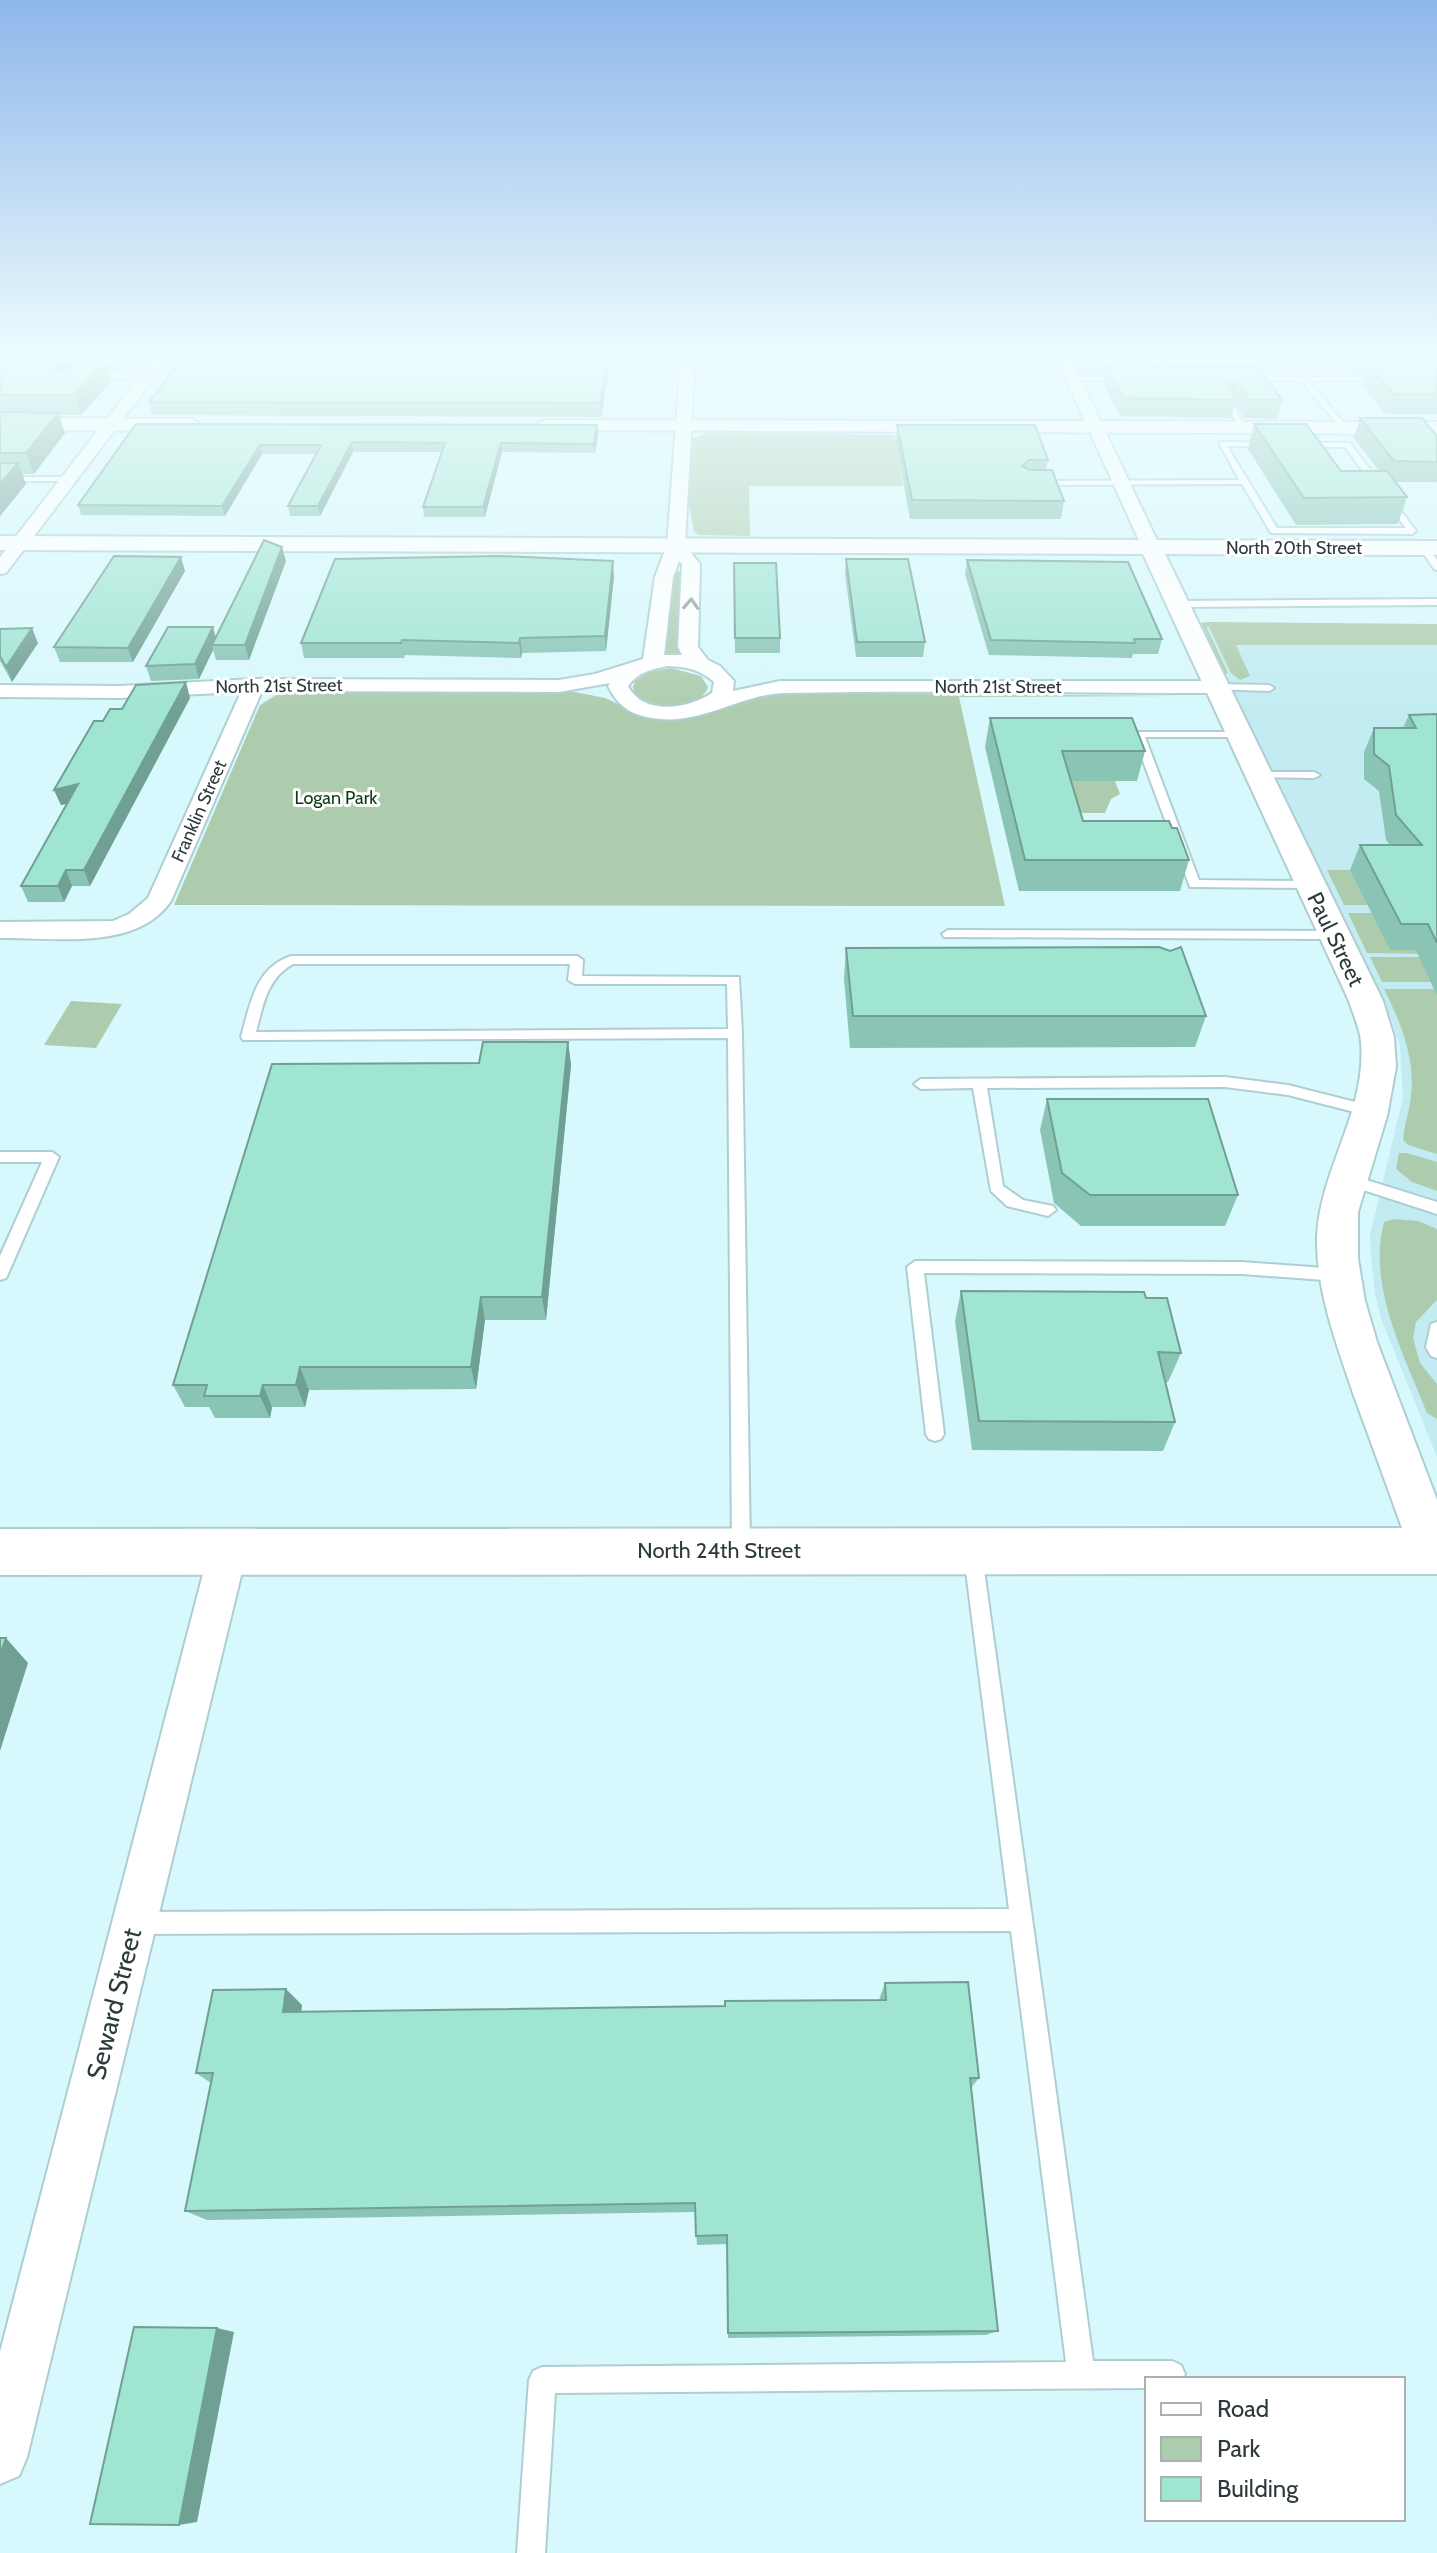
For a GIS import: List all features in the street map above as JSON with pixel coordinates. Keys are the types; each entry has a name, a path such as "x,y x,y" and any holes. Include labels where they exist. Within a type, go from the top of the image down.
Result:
{"main road":[{"name":"North 24th Street","path":"0,1552 741,1550 1436,1554"}],"street":[{"path":"0,569 10,543 71,476"},
{"path":"653,662 664,577 676,545 680,476"},
{"name":"Paul Street","path":"1119,476 1366,1001 1378,1041 1377,1077 1370,1111 1347,1179 1337,1228 1339,1275 1358,1346 1436,1554"},
{"name":"North 20th Street","path":"10,543 1430,548"},
{"path":"676,545 691,564 688,647 692,656 724,681 725,690 711,705"},
{"path":"559,686 597,680 653,662 685,661 780,687"},
{"path":"630,703 619,692 618,686 631,670"},
{"name":"North 21st Street","path":"0,691 119,692 254,685 559,686"},
{"name":"Franklin Street","path":"0,930 91,931 131,925 159,901 254,685"},
{"path":"559,686 594,692 644,710 668,713 696,710 743,694 780,687"},
{"name":"North 21st Street","path":"780,687 1216,687"},
{"name":"Seward Street","path":"0,2457 228,1551"}],"lane":[{"path":"1241,476 1274,531 1412,531 1371,476"},
{"path":"0,479 69,479"},
{"path":"1026,483 1244,482"},
{"path":"1430,548 1437,567"},
{"path":"1178,604 1437,602"},
{"path":"1216,687 1269,688"},
{"path":"1238,734 1138,734 1194,884 1310,885"},
{"path":"1258,775 1314,775"},
{"path":"948,934 1334,935"},
{"path":"1147,934 1151,948"},
{"path":"735,1033 248,1037 267,974 276,965 291,960 577,960 575,980 734,980 735,1033 741,1550"},
{"path":"921,1084 1254,1084 1370,1111"},
{"path":"979,1084 996,1187 1003,1198 1017,1206 1048,1210"},
{"path":"0,1157 52,1157 0,1274"},
{"path":"1347,1179 1437,1208"},
{"path":"935,1434 915,1267 1242,1268 1339,1275"},
{"path":"1437,1329 1434,1347 1437,1351"},
{"path":"972,1551 1081,2374"},
{"path":"134,1923 1020,1920"},
{"path":"531,2553 542,2380 1172,2374"}],"shaded area":[{"path":"1202,624 1437,624 1437,1457 1382,1321 1371,1257 1370,1235 1403,1098 1400,1046 1392,1021"}],"green space":[{"path":"690,476 901,476 903,486 749,486 750,536 699,535 694,532 688,500"},
{"path":"669,573 683,573 683,656 662,656"},
{"path":"1201,623 1437,624 1437,645 1236,645 1250,676 1240,680 1231,673 1206,626 1228,673 1225,674"},
{"path":"671,668 701,676 708,687 703,696 695,702 674,706 651,703 634,693 635,681 649,672"},
{"name":"Logan Park","path":"575,692 605,698 644,716 774,693 1183,696 959,697 1005,906 174,905 260,705 278,694"},
{"path":"1044,781 1115,781 1120,794 1111,799 1105,813 1077,813"},
{"path":"1327,870 1350,870 1368,905 1344,905"},
{"path":"1348,913 1372,913 1432,954 1367,953"},
{"path":"1370,957 1437,957 1437,982 1382,982"},
{"path":"1384,989 1434,989 1437,996 1437,1154 1408,1145 1403,1140 1412,1088 1410,1058 1397,1016"},
{"path":"71,1001 122,1004 96,1048 44,1045"},
{"path":"1399,1153 1437,1162 1437,1191 1412,1182 1396,1169"},
{"path":"1394,1219 1418,1221 1437,1229 1437,1300 1416,1322 1413,1338 1420,1363 1437,1384 1437,1419 1427,1413 1399,1344 1384,1295 1380,1246 1384,1222"}],"building":[{"path":"99,476 241,476 222,506 78,505"},
{"path":"304,476 334,476 318,506 288,506"},
{"path":"434,476 492,476 483,507 423,507"},
{"path":"907,476 1054,476 1064,501 912,500"},
{"path":"1289,476 1391,476 1407,497 1304,498"},
{"path":"264,540 282,547 245,645 212,645"},
{"path":"114,556 181,557 128,648 54,647"},
{"path":"501,556 613,561 605,636 520,638 519,643 402,640 401,643 301,643 335,559"},
{"path":"846,559 908,559 925,642 857,642"},
{"path":"967,560 1128,562 1162,639 1134,639 1135,643 991,640"},
{"path":"734,563 776,563 780,638 735,638"},
{"path":"168,627 213,627 195,664 146,666"},
{"path":"32,628 6,667 0,656 0,629"},
{"path":"186,682 84,870 66,870 58,886 21,886 78,784 54,790 94,721 103,721 110,709 122,709 136,685"},
{"path":"1437,714 1437,943 1428,924 1401,924 1360,845 1422,845 1396,815 1389,766 1374,754 1374,728 1416,728 1409,715"},
{"path":"990,718 1132,718 1145,751 1062,751 1083,821 1169,821 1172,828 1177,828 1189,860 1025,860"},
{"path":"1159,947 1170,951 1181,947 1206,1016 853,1016 846,948"},
{"path":"483,1042 568,1042 542,1297 481,1297 471,1367 300,1367 296,1385 263,1385 260,1396 204,1396 207,1385 173,1385 272,1064 479,1063"},
{"path":"1047,1099 1208,1099 1238,1195 1090,1195 1062,1173"},
{"path":"961,1291 1144,1292 1146,1298 1167,1298 1181,1353 1158,1352 1175,1422 979,1421"},
{"path":"0,1638 6,1638 0,1655"},
{"path":"968,1982 979,2078 970,2078 998,2331 728,2333 727,2235 696,2236 695,2203 185,2211 213,2073 196,2073 213,1990 286,1989 283,2012 725,2006 725,2001 886,2000 885,1983"},
{"path":"134,2327 217,2328 179,2525 90,2524"}]}
